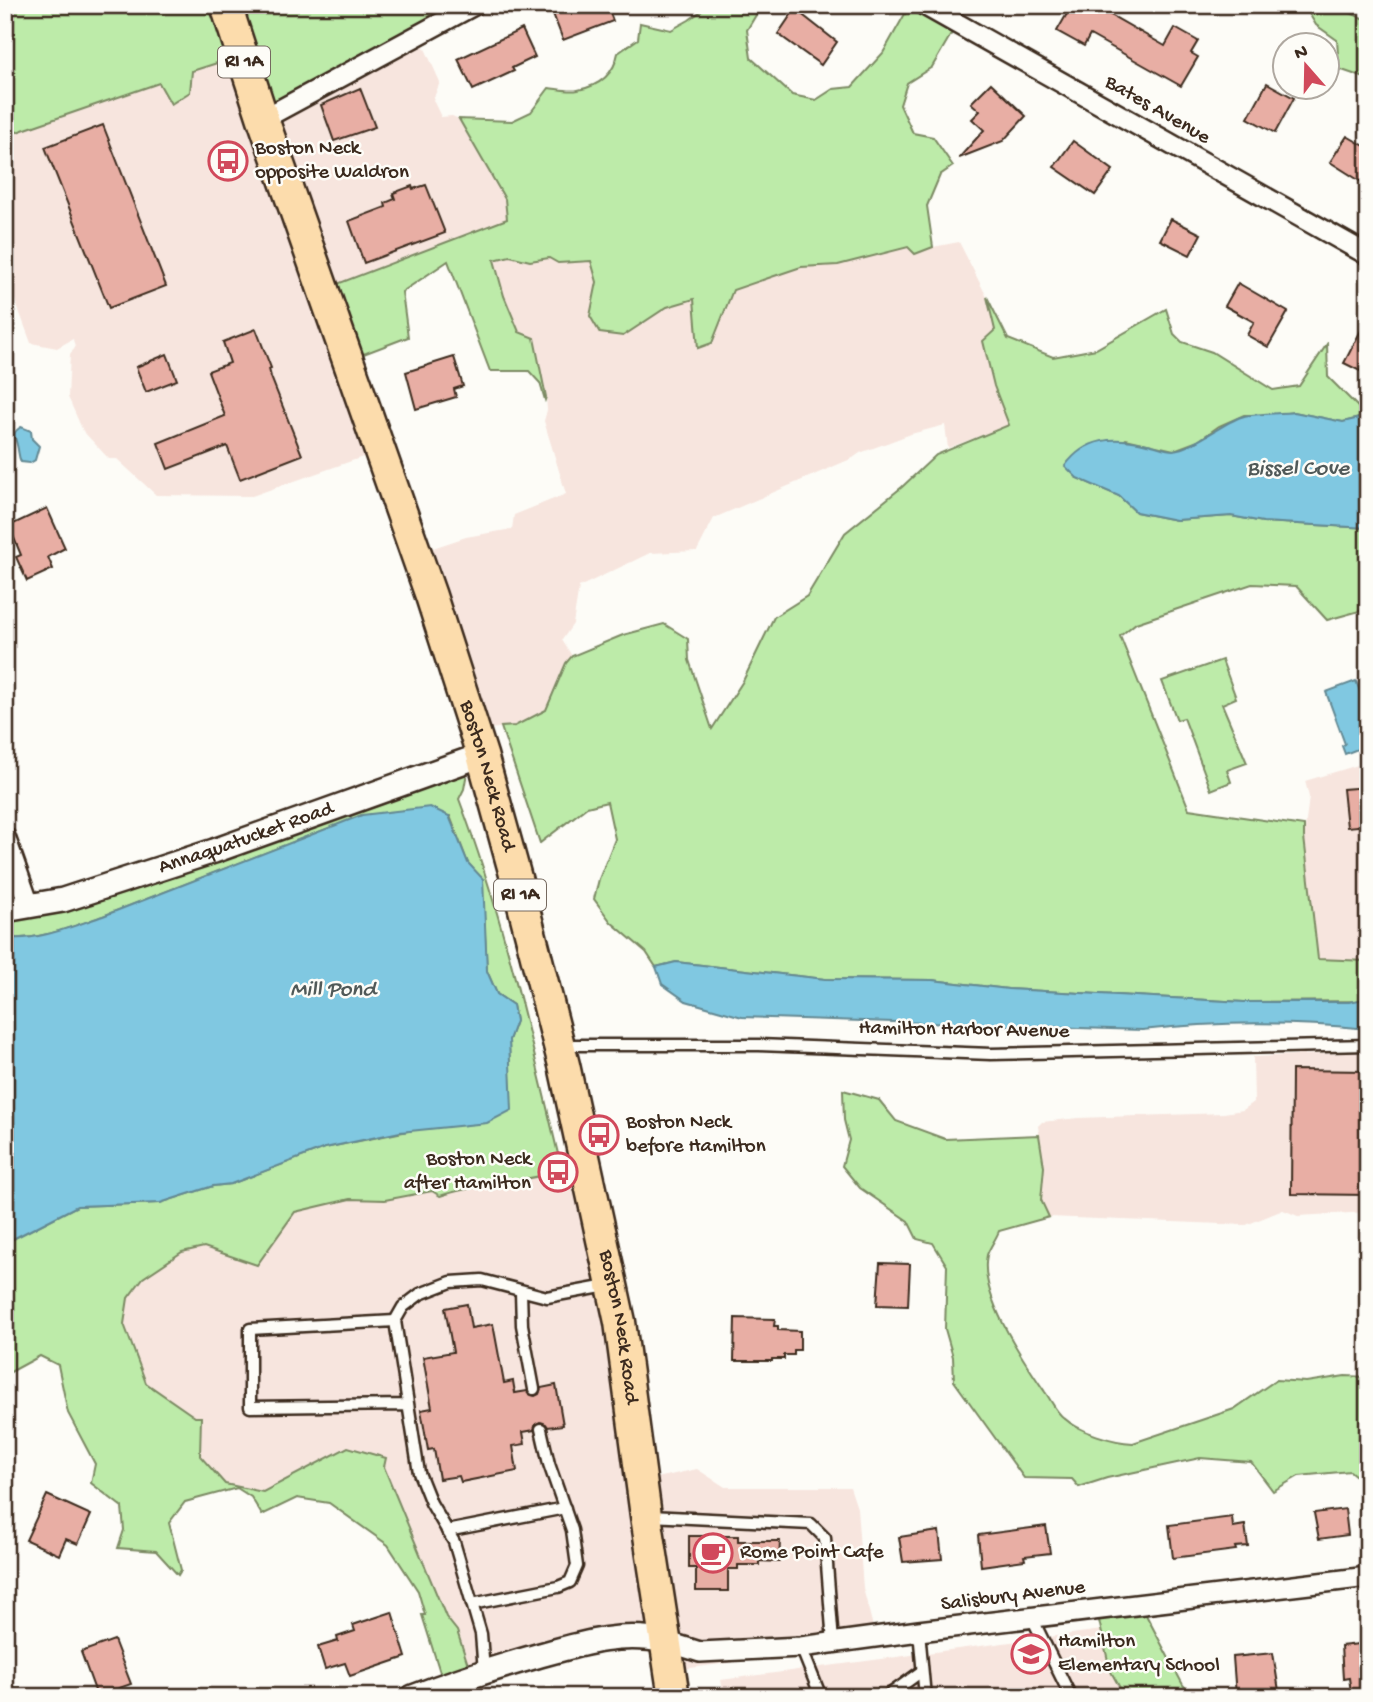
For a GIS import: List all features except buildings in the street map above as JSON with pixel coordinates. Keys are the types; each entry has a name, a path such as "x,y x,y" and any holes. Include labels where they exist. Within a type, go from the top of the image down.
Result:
{"main road":[{"name":"Boston Neck Road","path":"226,5 263,119 431,596 482,755 559,1045 620,1322 674,1697"}],"street":[{"path":"263,119 474,5"},
{"name":"Bates Avenue","path":"924,5 1368,255"},
{"name":"Annaquatucket Road","path":"5,910 63,900 214,851 482,755"},
{"path":"5,837 29,905"},
{"name":"Salisbury Avenue","path":"665,1641 700,1652 801,1647 1368,1577"},
{"path":"413,1697 447,1691 484,1671 606,1638 646,1636 665,1641"}],"lane":[{"name":"Hamilton Harbor Avenue","path":"559,1045 759,1045 991,1054 1368,1045"},
{"path":"484,1671 481,1634 454,1542 431,1503 419,1473 395,1321 403,1307 420,1294 451,1282 482,1280 547,1297 612,1285"},
{"path":"521,1292 522,1325 534,1389"},
{"path":"395,1321 250,1329 250,1407 408,1405"},
{"path":"472,1604 558,1587 570,1582 578,1566 572,1530 549,1464 541,1429"},
{"path":"447,1531 565,1508"},
{"path":"646,1516 811,1524 825,1538 833,1643"},
{"path":"1032,1618 1071,1697"},
{"path":"919,1631 925,1697"},
{"path":"801,1647 821,1697"},
{"path":"886,1697 922,1671"}],"shaded area":[{"path":"419,35 440,82 433,100 441,117 452,116 459,119 505,200 508,219 325,289 377,452 252,496 156,495 117,459 109,459 83,431 68,397 70,354 75,348 73,339 57,348 31,343 5,273 5,126 12,134 159,83 171,103 192,71 237,57"},
{"path":"959,242 987,297 995,331 994,386 1009,425 948,448 945,425 860,453 714,518 697,551 650,553 579,587 573,624 562,640 572,656 566,663 546,710 515,726 473,731 418,553 466,537 512,529 514,515 566,494 544,421 546,397 504,296 494,260 510,256 530,261 549,258 558,263 591,261 597,282 591,316 623,336 667,307 694,299 698,347 712,343 732,290 801,267 838,265 908,247 933,247"},
{"path":"1368,762 1368,961 1318,959 1304,837 1309,797 1305,781"},
{"path":"1368,1052 1368,1212 1298,1216 1283,1210 1246,1225 1049,1217 1041,1200 1044,1167 1038,1126 1042,1122 1243,1110 1254,1102 1253,1057"},
{"path":"578,1130 648,1480 697,1469 725,1487 850,1487 857,1508 863,1588 877,1642 874,1644 675,1670 667,1631 472,1677 457,1631 446,1617 384,1467 386,1458 348,1447 263,1492 225,1484 200,1456 201,1417 195,1417 146,1383 124,1324 128,1298 144,1278 182,1252 203,1247 257,1265 295,1212 350,1199 385,1200 432,1191 440,1196 462,1188 548,1174"},
{"name":"Hamilton Elementary School","path":"1125,1627 1160,1697 724,1697 721,1680"}],"green space":[{"path":"5,5 469,5 275,109 236,57 192,71 190,92 171,104 159,83 11,134 5,126"},
{"path":"709,5 762,5 747,30 751,58 792,95 816,100 833,89 852,87 883,53 910,5 925,5 953,31 932,67 907,83 900,105 913,133 933,137 953,166 940,175 927,206 933,247 915,254 908,247 838,265 801,267 733,290 712,343 698,348 694,299 667,307 623,336 600,333 590,316 597,282 591,261 558,263 549,258 530,261 510,256 494,260 504,296 519,332 534,338 545,400 540,383 529,371 490,371 448,261 402,292 408,337 348,360 324,289 507,219 505,199 459,119 512,121 531,112 549,88 575,91 593,85 609,73 618,53 638,39 640,23 671,30"},
{"path":"1304,5 1332,5 1362,18 1368,17 1368,79 1342,70 1342,32 1326,32 1316,25"},
{"path":"987,297 1008,339 1053,357 1096,349 1166,309 1174,334 1182,342 1212,352 1273,390 1299,386 1327,344 1328,377 1367,416 1343,422 1294,412 1244,415 1219,426 1198,441 1174,450 1126,439 1077,478 1119,496 1136,512 1176,520 1231,516 1263,522 1368,528 1368,626 1363,610 1327,620 1296,586 1252,584 1136,623 1120,636 1189,809 1304,826 1318,959 1368,961 1368,1001 1244,1002 1008,989 932,980 825,979 676,962 656,967 646,952 611,922 594,899 615,839 607,802 587,807 540,843 501,727 515,726 546,710 566,663 572,656 623,635 664,624 688,639 689,660 712,729 743,681 774,617 807,596 845,533 902,487 936,455 1009,425 994,386 983,341 995,330"},
{"path":"1222,660 1236,698 1222,704 1247,763 1227,770 1231,782 1211,790 1184,718 1177,720 1162,681"},
{"path":"468,767 464,789 459,799 502,932 559,1158 549,1174 535,1177 440,1196 432,1191 385,1200 350,1199 295,1212 257,1265 204,1247 182,1252 143,1278 128,1298 124,1324 146,1383 195,1417 201,1417 200,1456 225,1484 263,1492 348,1447 386,1458 384,1467 446,1617 457,1631 472,1677 445,1688 422,1615 425,1615 418,1591 388,1545 329,1503 297,1498 262,1515 251,1497 237,1488 185,1502 169,1523 181,1570 178,1575 156,1551 118,1548 124,1530 122,1507 91,1483 95,1464 68,1413 58,1365 40,1356 5,1375 5,1243 77,1206 160,1203 213,1186 231,1184 325,1148 511,1110 509,1040 516,1021 513,1005 497,994 487,971 482,879 468,863 450,816 362,815 103,916 29,938 5,937 5,838 29,902"},
{"path":"843,1090 879,1100 896,1121 945,1139 1039,1135 1044,1167 1041,1200 1049,1217 999,1231 987,1255 986,1271 996,1308 1015,1346 1056,1409 1070,1423 1097,1435 1133,1443 1234,1409 1276,1380 1306,1382 1345,1376 1368,1377 1368,1486 1350,1471 1299,1476 1273,1491 1251,1462 1200,1458 1107,1478 1079,1487 1072,1479 1024,1478 954,1381 953,1357 945,1329 947,1266 933,1243 917,1239 908,1221 860,1188 842,1166 849,1140 844,1120"},
{"path":"1145,1613 1183,1685 1195,1697 1125,1697 1110,1670 1098,1616"}],"water":[{"name":"Bissel Cove","path":"1294,412 1343,422 1368,416 1368,528 1263,522 1231,516 1176,520 1136,512 1119,496 1077,478 1065,466 1082,449 1102,441 1135,441 1167,449 1181,449 1241,417"},
{"path":"21,427 31,431 32,439 39,446 35,460 30,463 21,462 19,458 15,435"},
{"path":"1356,681 1368,712 1368,745 1345,754 1342,746 1345,744 1326,692"},
{"name":"Mill Pond","path":"430,807 449,816 468,863 483,879 487,971 497,994 513,1005 516,1021 509,1040 512,1110 487,1123 400,1132 325,1148 231,1184 213,1186 160,1203 77,1206 5,1243 5,937 29,938 80,924 362,815"},
{"path":"676,962 825,979 932,980 1008,989 1244,1002 1349,1002 1364,999 1368,1001 1368,1029 1255,1023 1142,1030 742,1017 686,1001 662,984 656,967"}],"place":[{"name":"Boston Neck opposite Waldron","path":"228,161"},
{"name":"Boston Neck before Hamilton","path":"599,1135"},
{"name":"Boston Neck after Hamilton","path":"558,1172"},
{"name":"Rome Point Cafe","path":"713,1553"},
{"name":"Hamilton Elementary School","path":"1031,1654"}]}
